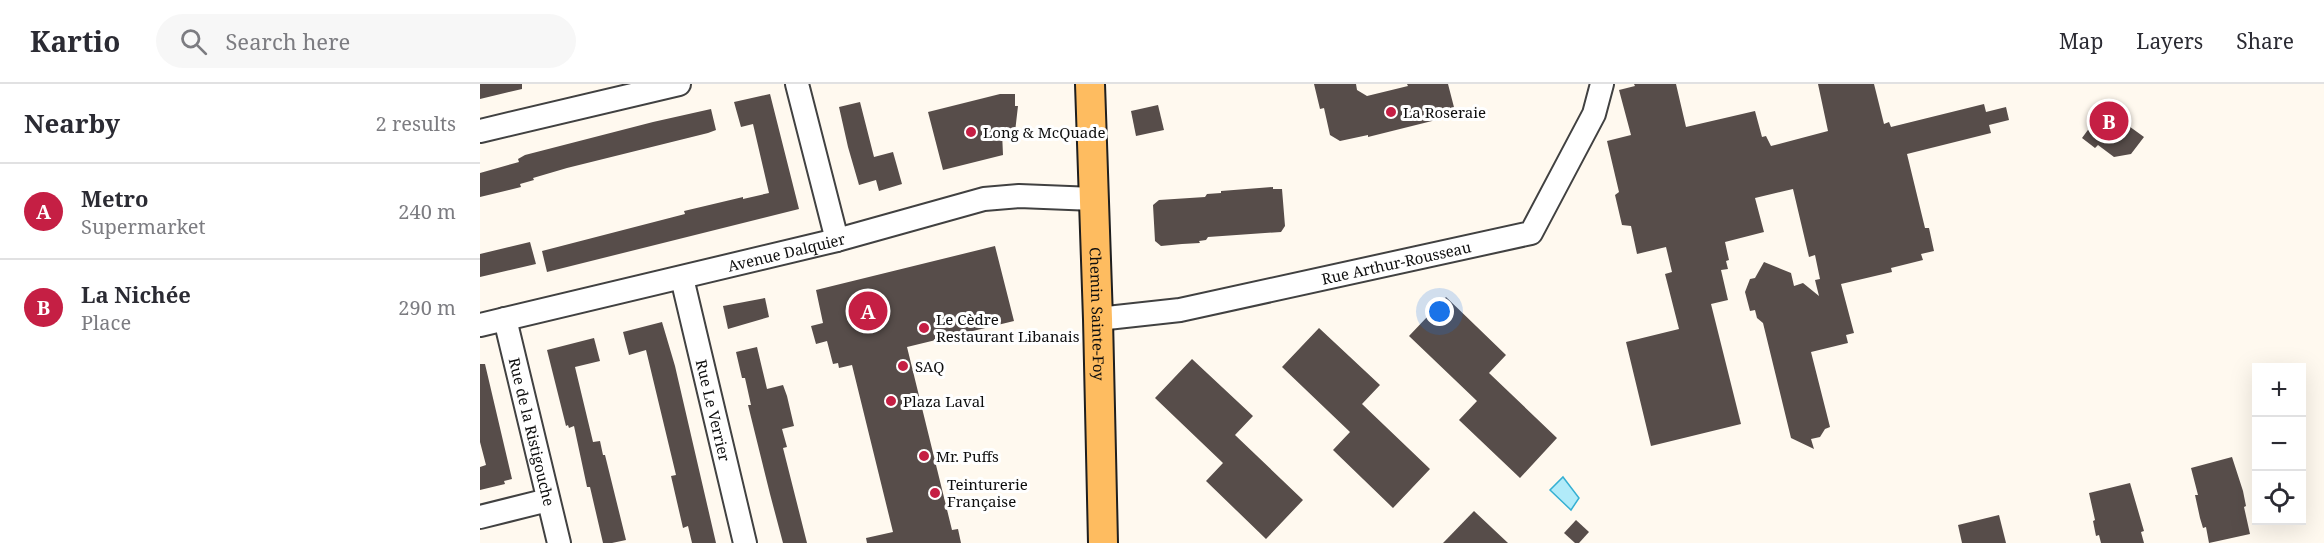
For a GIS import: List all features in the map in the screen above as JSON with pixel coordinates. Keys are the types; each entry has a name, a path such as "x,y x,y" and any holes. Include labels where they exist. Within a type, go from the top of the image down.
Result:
{"main road":[{"name":"Chemin Sainte-Foy","path":"1090,84 1103,543"}],"street":[{"path":"480,131 608,92 679,84"},
{"path":"797,84 837,240"},
{"name":"Rue Arthur-Rousseau","path":"1098,319 1180,310 1531,233 1594,114 1602,84"},
{"name":"Avenue Dalquier","path":"480,325 837,240 984,199 1019,196 1094,199"},
{"name":"Rue Le Verrier","path":"682,278 745,543"},
{"name":"Rue de la Ristigouche","path":"505,320 559,543"},
{"path":"480,517 548,500"}],"water":[{"path":"1563,477 1579,498 1571,510 1550,490"}],"building":[{"path":"480,84 522,84 522,89 480,99"},
{"name":"La Roseraie","path":"1314,84 1356,84 1357,90 1367,96 1408,86 1407,84 1448,84 1456,115 1368,137 1368,135 1340,141 1330,135 1324,108 1320,109"},
{"path":"1634,84 1676,84 1686,127 1755,111 1762,137 1766,136 1771,146 1828,131 1818,84 1874,84 1884,124 1889,122 1891,127 1984,104 1986,112 2006,107 2009,120 1989,125 1991,133 1907,154 1925,228 1929,228 1934,251 1921,254 1923,260 1891,268 1892,272 1841,284 1854,333 1846,335 1848,343 1811,352 1830,427 1825,429 1820,437 1811,439 1814,449 1791,438 1763,323 1757,318 1755,310 1750,311 1745,292 1750,279 1755,278 1764,262 1791,273 1794,286 1803,283 1819,296 1815,280 1820,279 1815,255 1809,257 1793,189 1755,198 1764,232 1725,242 1729,260 1726,261 1728,269 1721,270 1728,300 1711,304 1741,424 1651,446 1626,342 1679,329 1665,274 1672,272 1666,247 1637,254 1631,226 1622,225 1615,195 1619,192 1607,141 1631,135 1619,90 1635,86"},
{"path":"770,94 799,209 547,272 542,251 685,214 684,211 769,193 753,124 741,127 734,102"},
{"name":"Long & McQuade","path":"1000,94 1015,94 1015,106 1018,106 1015,132 1002,132 1003,155 943,170 928,112"},
{"path":"860,102 874,157 893,152 902,184 879,191 876,180 859,185 839,107"},
{"path":"1158,105 1164,130 1136,136 1131,111"},
{"path":"2104,108 2144,137 2131,154 2114,157 2098,145 2095,148 2082,138"},
{"path":"711,109 716,130 567,168 533,178 534,180 520,184 521,187 480,197 480,173 519,162 518,159 525,155"},
{"path":"1273,187 1273,189 1282,189 1285,226 1281,232 1208,237 1206,240 1199,241 1200,243 1161,246 1155,241 1153,205 1159,200 1205,197 1207,194 1221,193 1221,191"},
{"path":"530,242 536,264 480,277 480,254"},
{"name":"Plaza Laval","path":"995,246 1014,321 907,347 952,530 958,529 961,543 867,543 866,538 893,532 852,365 839,368 838,363 833,364 827,341 816,344 811,326 823,323 816,290"},
{"path":"1446,297 1506,355 1489,373 1557,438 1520,478 1459,420 1477,401 1409,336"},
{"path":"765,298 769,317 728,329 723,306"},
{"path":"662,322 675,366 716,543 692,543 688,526 683,528 671,476 676,475 646,350 629,355 623,332"},
{"path":"1319,328 1380,385 1362,404 1430,469 1393,508 1333,450 1350,432 1282,367"},
{"path":"594,338 600,361 575,367 593,442 600,441 603,455 605,455 626,540 612,543 603,543 590,487 587,487 574,426 569,428 568,425 566,426 547,350"},
{"path":"757,347 767,389 783,385 787,396 794,426 782,429 787,447 783,448 807,543 783,543 770,494 748,405 751,405 745,378 742,378 736,352"},
{"path":"1192,359 1253,416 1235,435 1303,500 1266,539 1206,481 1223,463 1155,398"},
{"path":"480,364 485,364 512,479 504,481 505,484 480,490 480,467 486,465 480,442"},
{"path":"2232,457 2243,491 2250,534 2209,543 2206,527 2203,528 2200,518 2195,495 2198,495 2191,468"},
{"path":"2130,483 2144,531 2141,532 2144,543 2101,543 2099,535 2096,536 2089,493"},
{"path":"1474,511 1508,543 1443,543"},
{"path":"1999,515 2006,543 1962,543 1958,525"},
{"path":"1576,520 1589,532 1579,543 1575,543 1564,533"}],"place":[{"name":"La Roseraie","path":"1391,112"},
{"name":"La Nichée","path":"2109,121"},
{"name":"Long & McQuade","path":"971,132"},
{"name":"Metro","path":"868,311"},
{"name":"Le Cèdre Restaurant Libanais","path":"924,328"},
{"name":"SAQ","path":"903,366"},
{"name":"Plaza Laval","path":"891,401"},
{"name":"Mr. Puffs","path":"924,456"},
{"name":"Teinturerie Française","path":"935,493"}]}
